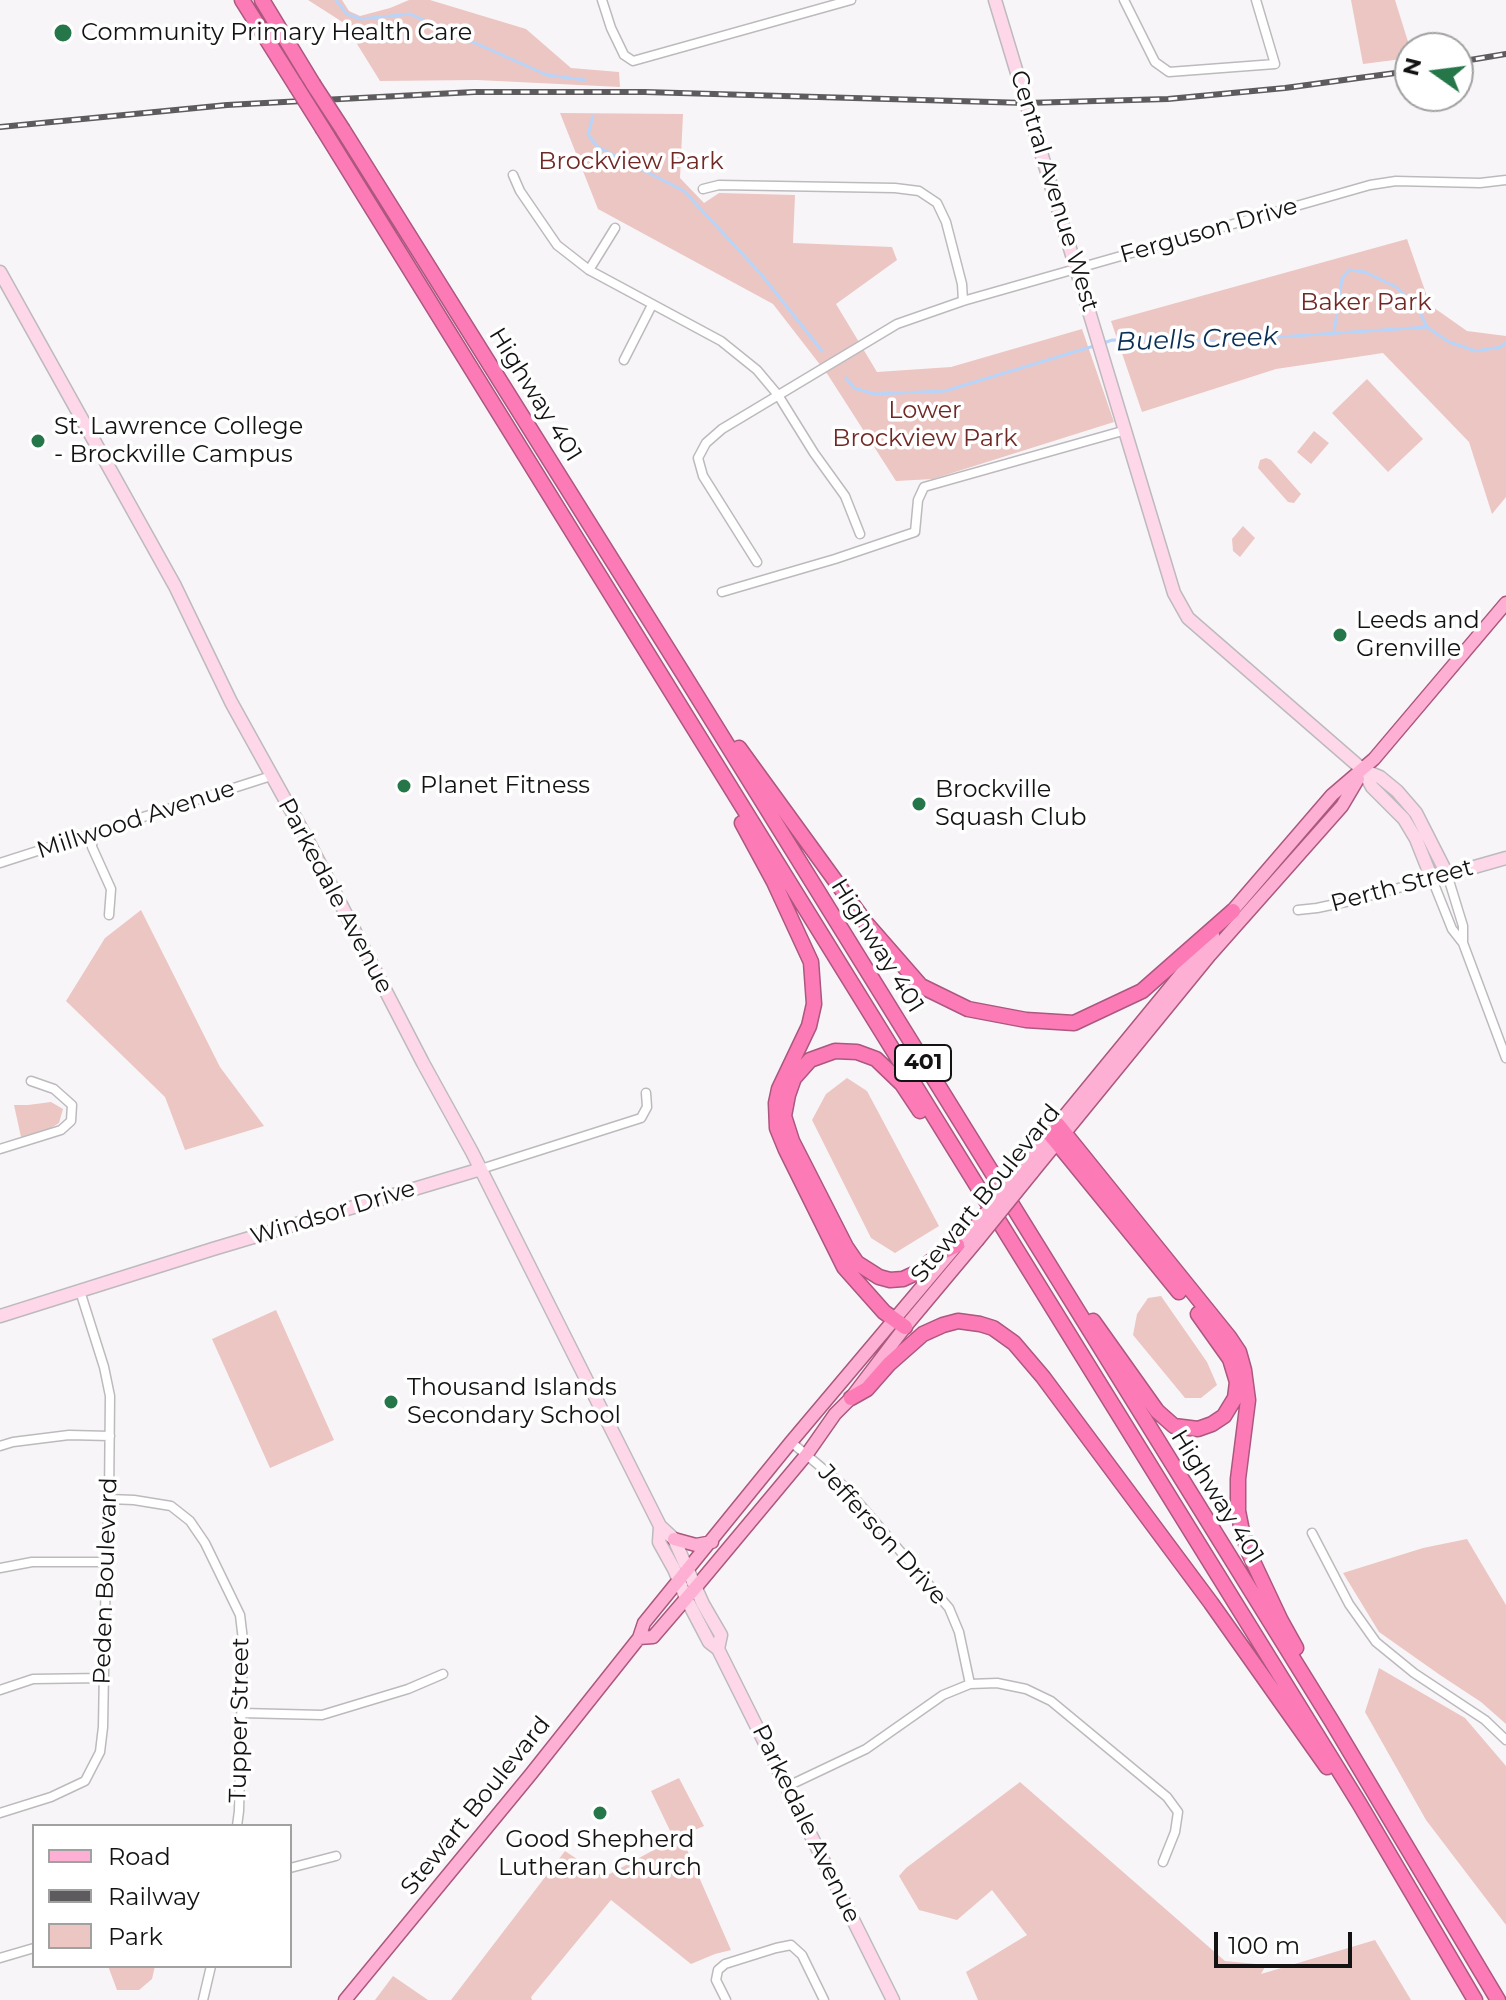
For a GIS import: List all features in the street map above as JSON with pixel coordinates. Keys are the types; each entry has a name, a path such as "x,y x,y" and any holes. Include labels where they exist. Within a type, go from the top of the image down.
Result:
{"highway":[{"name":"Highway 401","path":"242,0 1359,1803 1475,2000"},
{"name":"Highway 401","path":"262,0 1331,1720 1498,2000"},
{"path":"684,675 700,687 736,743 866,923 921,986 968,1009 1026,1020 1074,1023 1142,991 1233,911"},
{"path":"710,754 722,786 774,882 811,962 814,1004 809,1026 779,1089 777,1128 844,1267 884,1312 900,1323"},
{"path":"957,1245 903,1279 879,1277 857,1263 792,1141 784,1116 794,1078 810,1060 835,1051 857,1052 876,1059 902,1084 975,1194 1000,1223"},
{"path":"1058,1134 1230,1359 1237,1382 1235,1398 1229,1409 1217,1421 1198,1429 1183,1428 1168,1421 1157,1411 1087,1314 1070,1301"},
{"path":"1058,1134 1239,1352 1248,1400 1238,1479 1238,1511 1242,1531 1281,1621 1325,1699 1331,1720"},
{"path":"851,1398 867,1389 889,1364 923,1334 943,1325 958,1321 980,1324 993,1328 1014,1343 1043,1377 1211,1603 1333,1776 1359,1803"}],"main road":[{"name":"Stewart Boulevard","path":"1058,1134 1233,911 1332,795 1374,759 1506,603"},
{"name":"Stewart Boulevard","path":"345,2000 514,1795 639,1638 644,1623 791,1442 900,1323 1219,944 1342,806 1363,770"},
{"name":"Stewart Boulevard","path":"639,1638 653,1637 696,1587 851,1398 900,1323 957,1245 973,1238"},
{"path":"674,1539 696,1545 712,1542"}],"street":[{"path":"602,0 622,53 633,61 851,0"},
{"name":"Central Avenue West","path":"995,0 1174,593 1188,618 1363,770 1380,777 1408,802 1447,874 1463,926 1463,943"},
{"path":"1124,0 1155,62 1169,72 1275,64 1256,0"},
{"path":"513,175 520,191 557,245 589,270 721,341 757,370 778,395 845,496 860,534"},
{"name":"Ferguson Drive","path":"757,562 703,476 698,458 706,443 722,429 897,324 963,301 1370,185 1396,181 1480,183 1506,180"},
{"path":"703,189 719,185 919,191 937,203 946,222 962,284 963,301"},
{"path":"589,270 615,228"},
{"name":"Parkedale Avenue","path":"0,272 175,586 215,672 481,1169 660,1526 674,1539 703,1604 721,1635 718,1649"},
{"path":"624,360 652,305"},
{"path":"722,592 915,532 918,500 924,487 1126,430"},
{"name":"Central Avenue West","path":"1363,770 1372,787 1404,819 1416,839 1452,929 1463,943 1506,1058"},
{"name":"Millwood Avenue","path":"2,859 93,834 271,776"},
{"path":"93,834 92,847 111,889 109,915"},
{"name":"Perth Street","path":"1298,910 1350,901 1506,858"},
{"path":"0,1149 61,1130 71,1121 72,1105 54,1089 31,1081"},
{"name":"Windsor Drive","path":"0,1316 641,1118 647,1107 646,1093"},
{"name":"Peden Boulevard","path":"0,1813 51,1797 85,1781 100,1752 110,1396 80,1291"},
{"path":"0,1446 69,1435 110,1436"},
{"name":"Jefferson Drive","path":"791,1442 846,1488 949,1608 959,1632 970,1684"},
{"name":"Tupper Street","path":"109,1499 171,1506 190,1521 205,1543 240,1615 243,1640 237,1824"},
{"name":"Parkedale Avenue","path":"660,1526 659,1542 678,1582 709,1642 718,1649 893,2000"},
{"path":"1312,1533 1349,1604 1376,1642 1414,1673 1485,1720 1506,1740"},
{"path":"0,1568 32,1562 106,1562"},
{"path":"242,1713 322,1715 408,1689 443,1674"},
{"path":"0,1690 33,1679 103,1678"},
{"path":"788,1786 866,1749 943,1695 970,1684 997,1683 1026,1689 1051,1701 1167,1797 1178,1812 1175,1832 1163,1862"},
{"path":"292,1867 336,1856"},
{"path":"726,2000 716,1980 718,1970 725,1964 791,1945 802,1955 824,2000"},
{"path":"0,1958 32,1949"},
{"path":"203,2000 211,1968"}],"green space":[{"path":"308,0 342,0 349,11 360,16 409,0 430,0 526,29 571,68 619,72 620,87 477,80 380,81 344,23"},
{"path":"1351,0 1395,0 1405,32 1394,32 1394,60 1363,64"},
{"path":"560,113 683,114 680,178 704,203 719,193 795,195 793,243 892,247 897,260 836,304 877,372 951,367 1082,329 1114,422 933,479 896,481 828,375 773,304 598,209"},
{"name":"Baker Park","path":"1407,239 1430,305 1467,331 1506,336 1506,497 1492,514 1469,442 1383,353 1276,369 1142,412 1111,321"},
{"path":"1367,379 1423,439 1388,472 1332,413"},
{"path":"1314,431 1329,443 1311,464 1297,452"},
{"path":"1266,458 1301,494 1294,503 1288,502 1258,468 1260,460"},
{"path":"1243,526 1255,538 1240,557 1233,551 1232,539"},
{"path":"141,910 220,1067 264,1126 185,1150 165,1097 66,1001 105,938"},
{"path":"847,1078 867,1091 939,1226 895,1253 871,1238 812,1120 826,1094"},
{"path":"51,1102 63,1109 59,1123 21,1137 14,1105"},
{"path":"1161,1296 1207,1362 1217,1385 1201,1398 1185,1398 1133,1335 1137,1314 1148,1298"},
{"path":"276,1310 334,1440 270,1468 212,1339"},
{"path":"1467,1539 1506,1605 1506,1724 1481,1702 1379,1632 1343,1573 1423,1548"},
{"path":"1379,1668 1465,1718 1506,1766 1506,1925 1426,1820 1365,1712"},
{"path":"679,1778 704,1826 681,1836 731,1950 691,1964 611,1900 531,1997 532,2000 451,2000 565,1851 604,1877 674,1839 651,1791"},
{"path":"1020,1782 1225,1961 1266,1965 1261,1974 1375,1940 1411,2000 978,2000 966,1972 1027,1935 992,1890 957,1920 919,1910 899,1876"},
{"path":"109,1968 155,1968 152,1979 139,1990 117,1990"},
{"path":"393,1976 428,2000 375,2000"}],"waterway":[{"name":"Buells Creek","path":"336,0 347,14 361,19 410,14 547,75 585,80"},
{"name":"Buells Creek","path":"593,116 588,135 598,147 684,191 760,273 822,351"},
{"path":"1334,333 1342,279 1349,270 1365,272 1396,287 1419,311 1427,327"},
{"name":"Buells Creek","path":"1101,344 1112,340 1219,341 1427,327 1449,342 1476,351 1501,347 1506,343"},
{"name":"Buells Creek","path":"846,378 854,388 874,394 945,391 1094,346"}],"railway":[{"path":"1474,59 1506,54"},
{"path":"0,127 227,105 474,92 645,92 1026,103 1168,99 1394,73"}],"place":[{"name":"Community Primary Health Care","path":"63,33"},
{"name":"St. Lawrence College - Brockville Campus","path":"38,441"},
{"name":"Leeds and Grenville","path":"1340,635"},
{"name":"Planet Fitness","path":"404,786"},
{"name":"Brockville Squash Club","path":"919,804"},
{"name":"Thousand Islands Secondary School","path":"391,1402"},
{"name":"Good Shepherd Lutheran Church","path":"600,1813"}],"park label":[{"name":"Brockview Park","path":"631,162"},
{"name":"Lower Brockview Park","path":"925,425"}]}
